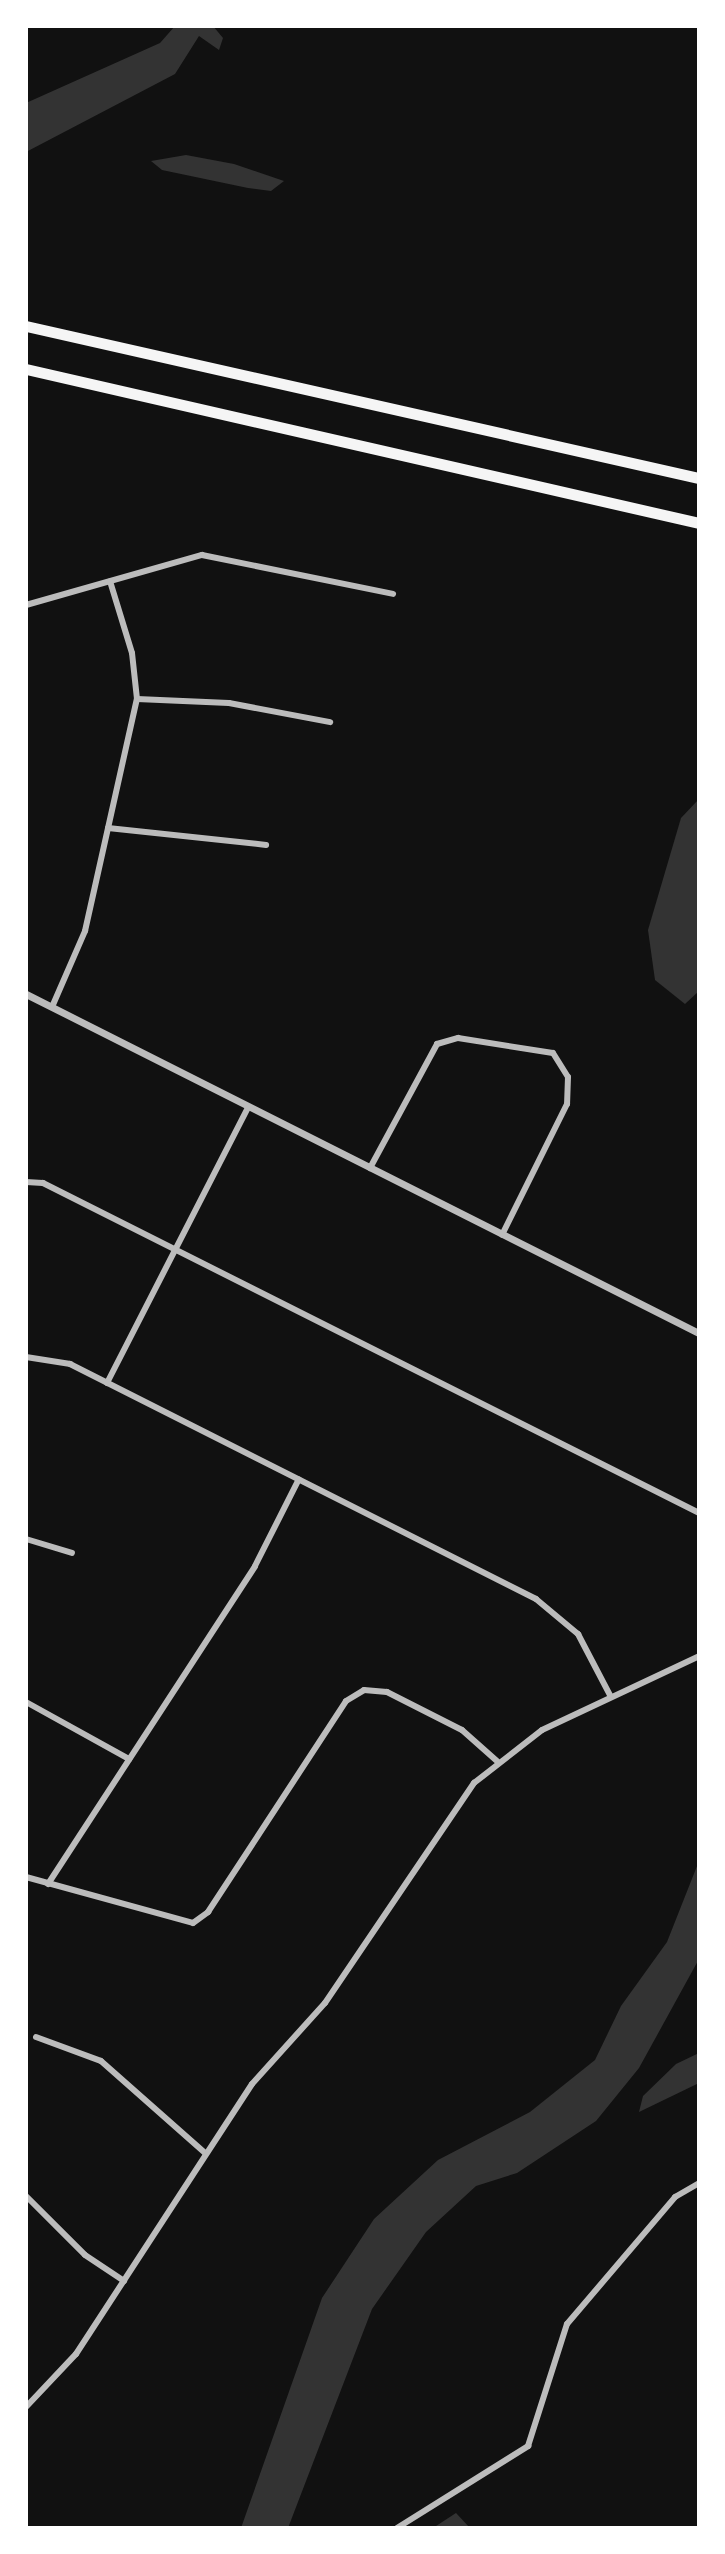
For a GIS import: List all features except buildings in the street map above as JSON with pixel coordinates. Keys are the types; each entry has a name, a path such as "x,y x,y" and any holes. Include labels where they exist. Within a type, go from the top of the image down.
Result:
{"highway":[{"path":"26,326 699,478"},
{"path":"26,369 699,523"}],"street":[{"path":"26,605 202,555 393,594"},
{"path":"52,1007 85,931 137,699 134,661 110,581"},
{"path":"137,699 229,703 330,722"},
{"path":"108,828 266,845"},
{"path":"26,994 699,1333"},
{"path":"370,1168 437,1044 520,1044 553,1053 570,1091 502,1235"},
{"path":"107,1383 248,1107"},
{"path":"26,1182 43,1183 699,1513"},
{"path":"26,1357 56,1360 107,1383 544,1604 584,1643 611,1697"},
{"path":"48,1884 255,1566 299,1479"},
{"path":"26,1539 72,1553"},
{"path":"26,2407 76,2354 252,2084 338,1984 462,1797 497,1761 542,1730 699,1656"},
{"path":"26,1877 193,1923 208,1912 346,1701 364,1690 387,1692 462,1730 497,1761"},
{"path":"26,1702 129,1759"},
{"path":"36,2037 101,2061 205,2153"},
{"path":"397,2528 528,2446 567,2324 675,2197 699,2183"},
{"path":"26,2196 124,2281"}],"shaded area":[{"path":"175,26 213,26 223,38 219,50 199,36 175,74 26,152 26,103 160,43"},
{"path":"186,155 234,164 284,181 271,191 248,188 162,170 151,161"},
{"path":"699,799 699,991 685,1004 655,980 648,930 681,818"},
{"path":"699,1861 699,1959 639,2068 596,2121 517,2173 476,2186 426,2232 372,2309 288,2528 241,2528 322,2298 374,2219 438,2160 530,2112 595,2060 621,2006 667,1942"},
{"path":"699,2053 699,2083 639,2112 643,2096 676,2064"},
{"path":"456,2513 470,2528 433,2528"}]}
